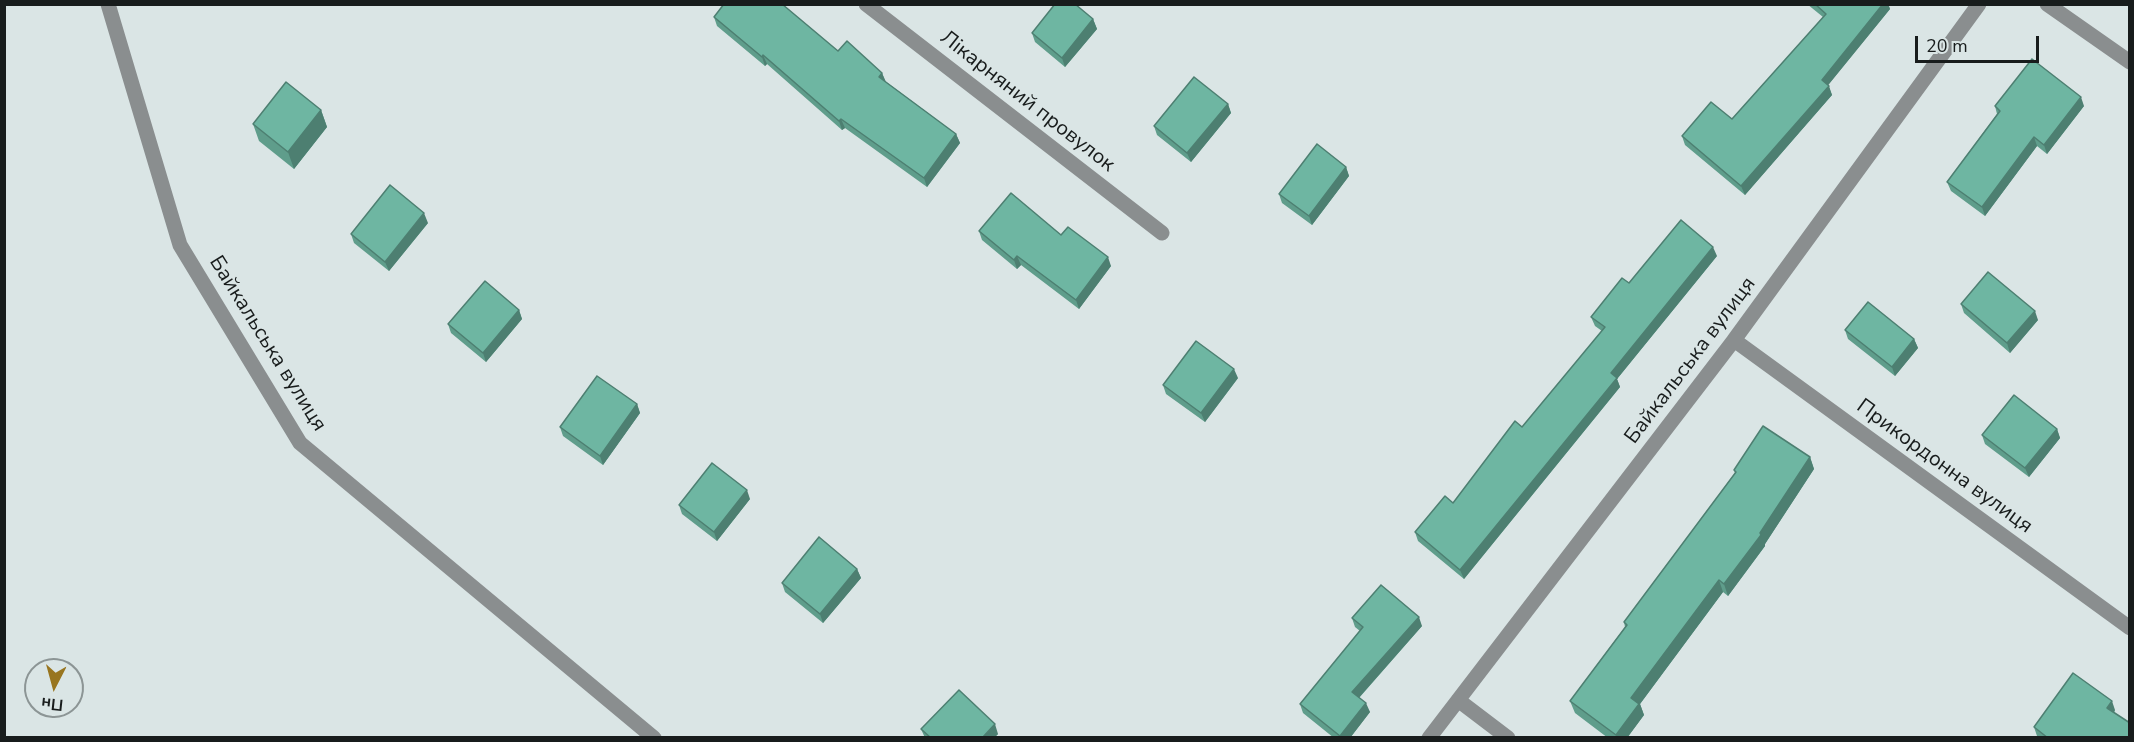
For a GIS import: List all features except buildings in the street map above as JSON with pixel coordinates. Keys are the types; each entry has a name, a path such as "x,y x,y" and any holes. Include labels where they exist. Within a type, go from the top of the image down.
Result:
{"street":[{"name":"Байкальська вулиця","path":"108,4 180,246 300,443 654,738"},
{"name":"Лікарняний провулок","path":"866,4 1162,233"},
{"name":"Байкальська вулиця","path":"1429,738 1734,340 1979,4"},
{"path":"2047,4 2130,62"},
{"name":"Прикордонна вулиця","path":"1734,340 2130,628"},
{"path":"1458,700 1508,738"}]}
